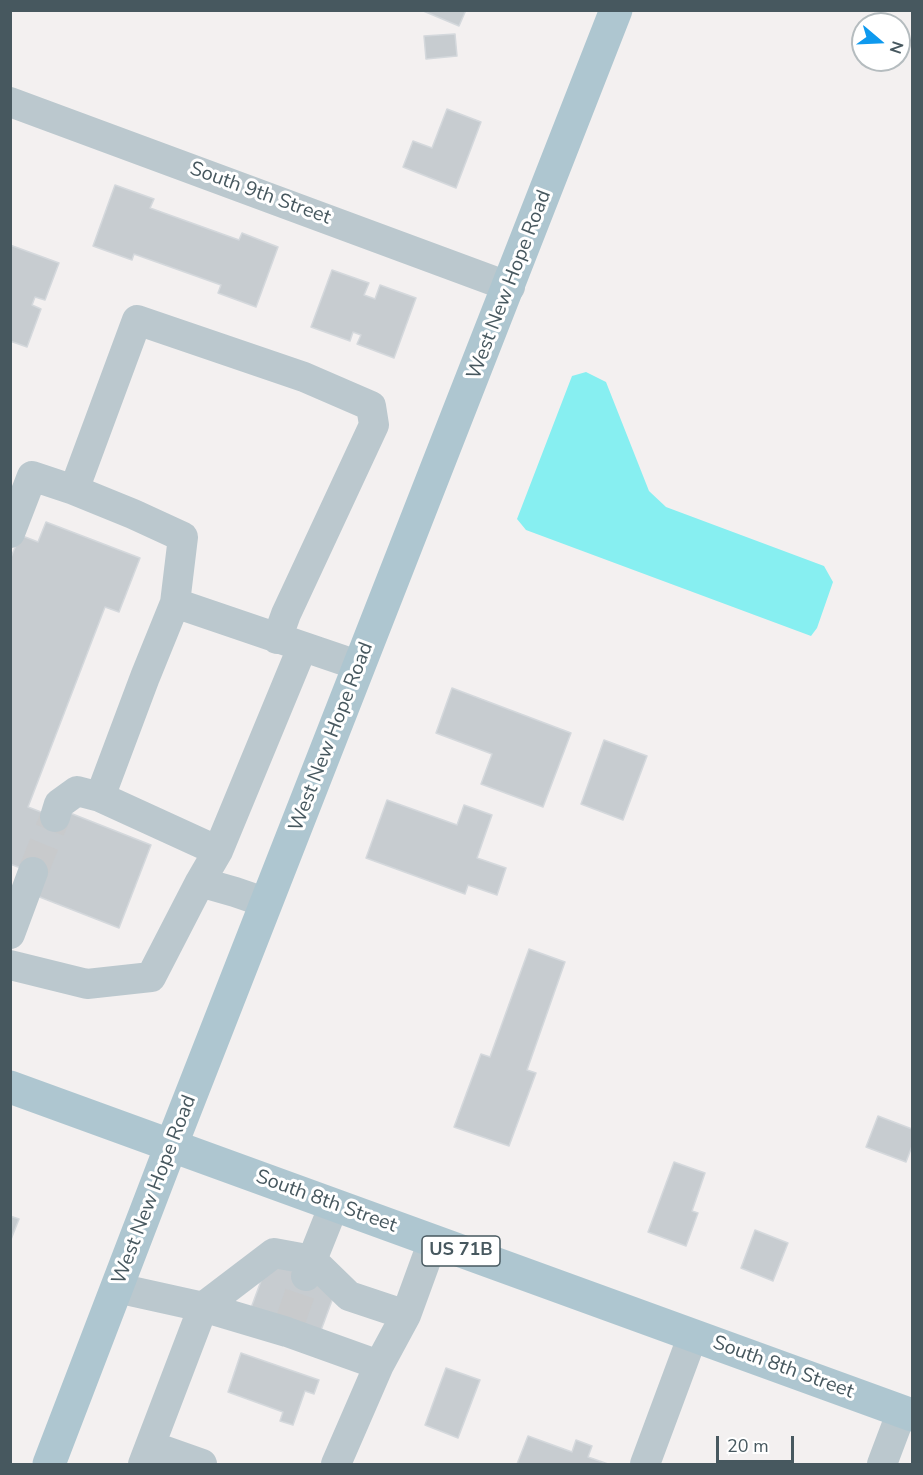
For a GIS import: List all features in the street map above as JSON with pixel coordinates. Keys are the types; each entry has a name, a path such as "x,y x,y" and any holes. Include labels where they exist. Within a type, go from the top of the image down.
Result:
{"main road":[{"name":"West New Hope Road","path":"49,1464 171,1146 510,287 616,10"},
{"name":"South 8th Street","path":"10,1087 907,1413"}],"street":[{"name":"South 9th Street","path":"10,102 510,287"},
{"path":"10,965 87,984 151,977 218,851 290,643 286,614 374,425 370,406 304,377 137,320 74,490"},
{"path":"10,533 32,476 74,490 183,537 175,603 100,797"},
{"path":"175,603 360,666"},
{"path":"55,817 59,804 77,791 100,797 218,851"},
{"path":"10,934 33,872"},
{"path":"200,882 267,903"},
{"path":"309,1268 333,1204"},
{"path":"336,1464 379,1365 406,1315 433,1241"},
{"path":"202,1464 147,1455 202,1307 274,1253 309,1268 349,1296 406,1315"},
{"path":"117,1288 289,1327 379,1365"},
{"path":"645,1464 693,1335"},
{"path":"882,1464 907,1413"}],"water":[{"path":"586,372 606,382 649,491 666,507 824,566 833,582 817,628 811,636 526,530 517,519 572,376"}],"building":[{"path":"421,10 466,10 459,26"},
{"path":"455,34 457,56 426,59 424,36"},
{"path":"447,109 481,122 456,188 403,167 413,141 432,148"},
{"path":"115,185 154,199 150,208 239,240 242,233 278,247 256,307 218,293 221,285 134,254 132,260 93,246"},
{"path":"10,245 59,263 45,300 35,297 32,305 41,309 27,347 10,341"},
{"path":"332,270 369,283 364,295 375,299 380,285 416,298 394,358 357,344 361,335 353,332 350,341 311,327"},
{"path":"46,522 140,558 119,612 105,607 28,807 67,822 70,813 151,845 119,928 37,896 45,877 10,864 10,560 20,535 38,542"},
{"path":"452,688 571,733 543,807 481,784 492,754 436,733"},
{"path":"604,740 647,756 623,820 581,804"},
{"path":"387,800 457,825 464,805 492,815 477,858 506,868 497,895 468,885 465,894 366,858"},
{"path":"529,949 565,962 527,1070 536,1073 509,1146 454,1127 481,1054 490,1057"},
{"path":"878,1116 912,1129 912,1146 906,1162 866,1147"},
{"path":"674,1162 705,1173 692,1211 698,1213 686,1246 648,1232"},
{"path":"10,1216 19,1219 10,1242"},
{"path":"755,1230 788,1243 773,1281 741,1268"},
{"path":"268,1262 337,1287 320,1333 251,1308"},
{"path":"241,1353 319,1380 314,1394 305,1391 293,1425 280,1421 283,1412 228,1392"},
{"path":"446,1368 480,1380 458,1438 425,1425"},
{"path":"528,1436 572,1452 576,1440 592,1446 588,1457 608,1464 517,1464"}],"tunnel":[{"path":"33,872 55,817"},
{"path":"290,1322 306,1276"}]}
